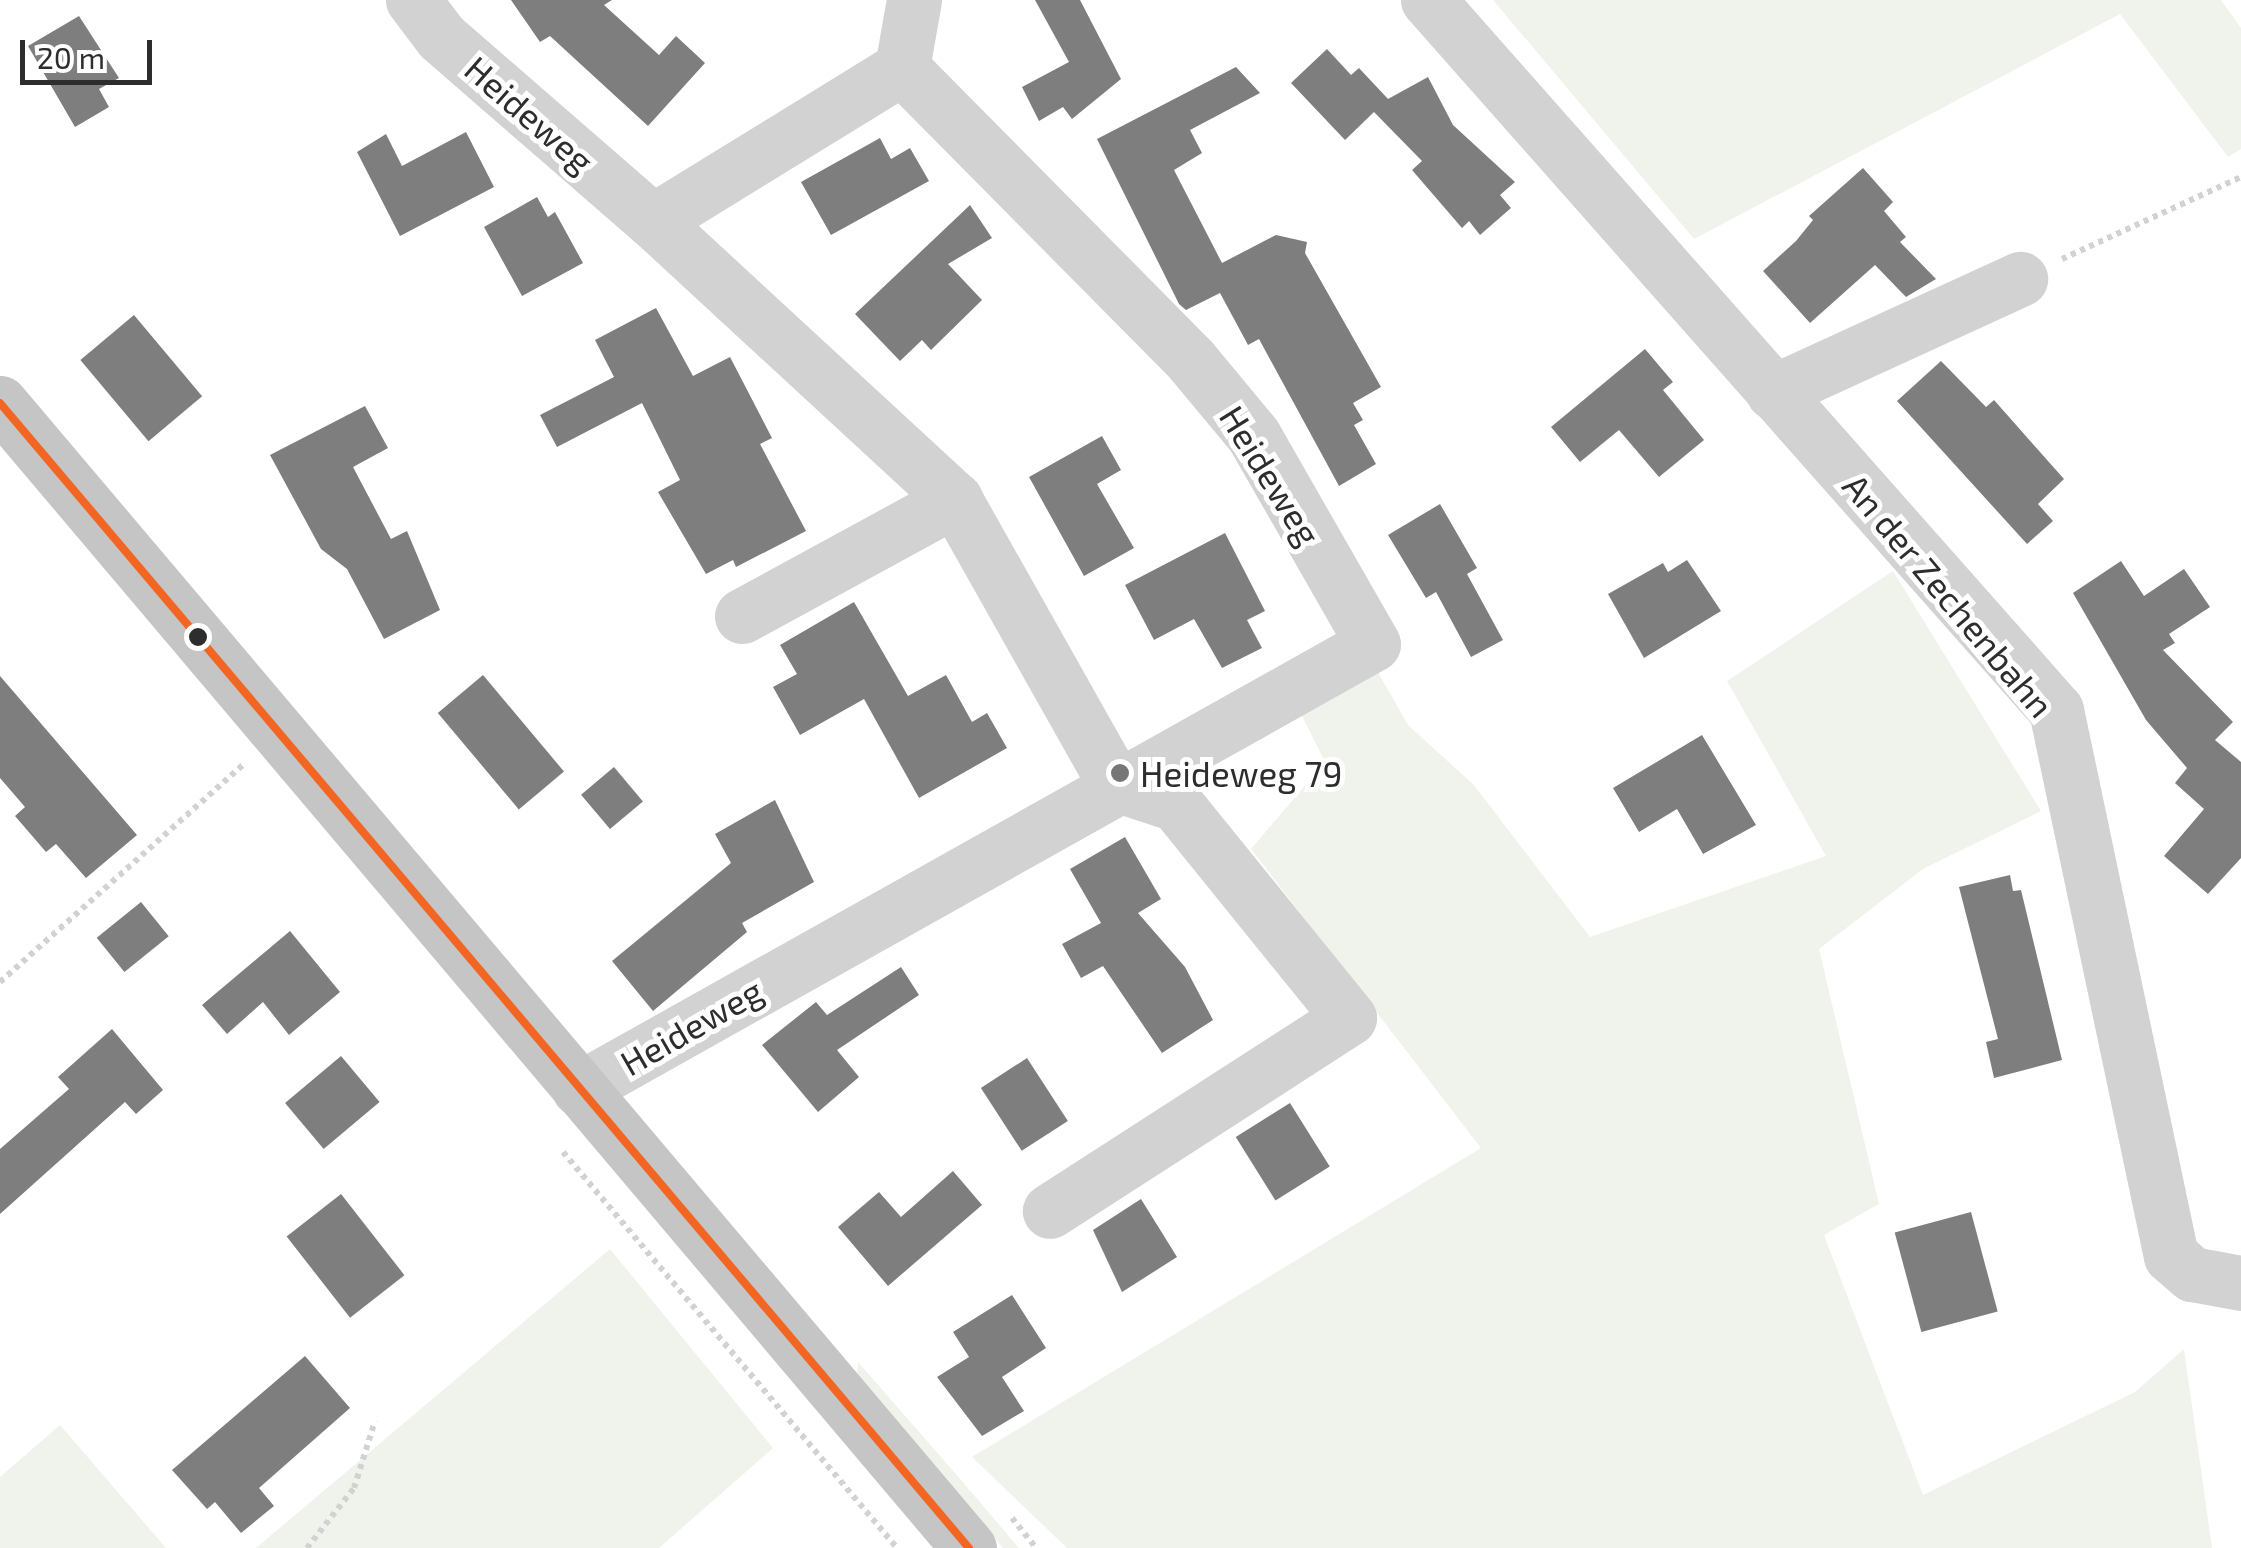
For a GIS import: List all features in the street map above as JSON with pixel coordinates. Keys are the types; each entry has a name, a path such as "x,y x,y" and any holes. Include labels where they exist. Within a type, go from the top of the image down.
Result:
{"main road":[{"path":"0,404 969,1548"}],"street":[{"name":"Heideweg","path":"413,0 441,37 653,221 955,500 1115,784"},
{"path":"653,221 902,68 914,0"},
{"name":"An der Zechenbahn","path":"1428,0 2056,710 2171,1256 2192,1274 2241,1283"},
{"name":"Heideweg","path":"580,1089 1115,784 1372,644 1254,436 1191,360 902,68"},
{"path":"1773,392 2020,279"},
{"path":"742,616 955,500"},
{"path":"1050,1210 1348,1018 1176,804 1115,784"}],"path":[{"path":"2020,279 2241,177"},
{"path":"0,982 278,733"},
{"path":"307,1548 354,1488 375,1421"}],"shaded area":[{"path":"1493,0 2221,0 2241,28 2241,149 2228,157 2120,14 1694,239"},
{"path":"1893,571 2041,811 1923,869 1819,949 1879,1204 1824,1235 1923,1495 2135,1392 2184,1349 2212,1548 1067,1548 972,1457 1481,1148 1251,849 1325,762 1300,712 1375,667 1408,725 1474,785 1590,937 1826,856 1727,681"},
{"path":"610,1249 773,1448 659,1548 256,1548"},
{"path":"858,1362 1019,1548 1003,1548 857,1374"},
{"path":"60,1425 166,1548 0,1548 0,1477"}],"building":[{"path":"511,0 612,0 604,5 659,55 676,36 705,63 648,126 550,36 540,42"},
{"path":"1035,0 1080,0 1121,79 1072,119 1063,107 1039,121 1022,87 1069,62"},
{"path":"79,16 119,78 99,89 109,107 75,127 28,46"},
{"path":"1327,49 1351,75 1359,68 1388,99 1428,77 1453,125 1515,182 1500,195 1511,208 1480,235 1469,221 1462,228 1412,170 1422,161 1374,112 1345,140 1291,83"},
{"path":"1236,67 1260,93 1190,130 1202,153 1174,170 1222,263 1276,235 1307,242 1305,253 1381,387 1353,403 1363,420 1354,425 1376,464 1339,486 1259,339 1248,345 1220,293 1186,310 1179,304 1097,139"},
{"path":"466,132 494,187 400,236 357,152 386,134 402,166"},
{"path":"880,138 891,159 910,148 929,181 831,235 801,182"},
{"path":"1863,168 1893,202 1884,211 1906,237 1900,242 1936,279 1906,297 1875,265 1810,323 1763,271 1796,241 1813,220 1809,216"},
{"path":"537,197 548,217 555,212 583,263 522,296 484,227"},
{"path":"970,205 992,238 948,264 982,300 931,350 922,340 900,361 855,314"},
{"path":"656,308 693,376 730,357 772,438 760,444 806,531 736,567 733,560 706,574 658,492 680,480 642,403 557,447 540,415 614,377 595,340"},
{"path":"134,315 202,396 149,441 80,360"},
{"path":"1645,349 1673,382 1663,390 1704,440 1659,477 1619,430 1580,462 1551,427"},
{"path":"1941,361 1986,407 1994,400 2064,479 2038,504 2053,521 2027,544 1897,401"},
{"path":"365,406 388,448 353,467 391,539 407,531 440,610 384,639 347,569 321,549 270,455"},
{"path":"1102,436 1121,470 1097,484 1134,548 1084,576 1029,477"},
{"path":"1440,504 1477,568 1467,574 1503,640 1471,657 1436,592 1426,598 1388,535"},
{"path":"1225,533 1265,611 1247,620 1262,648 1222,668 1194,619 1154,640 1125,585"},
{"path":"1687,560 1721,611 1644,658 1608,594 1663,563 1668,572"},
{"path":"2121,561 2144,596 2184,569 2210,607 2169,634 2175,643 2163,650 2233,722 2215,740 2241,762 2241,858 2208,894 2164,856 2204,809 2175,783 2187,768 2146,720 2073,593"},
{"path":"854,602 908,696 946,675 972,722 987,713 1007,748 919,798 864,699 800,735 773,687 797,674 780,645"},
{"path":"483,675 564,772 519,809 438,713"},
{"path":"0,676 137,835 86,878 56,844 46,852 15,816 25,807 0,778"},
{"path":"1702,735 1756,825 1703,854 1677,809 1639,832 1613,788"},
{"path":"614,767 643,801 610,829 581,795"},
{"path":"775,800 814,882 742,923 747,932 653,1011 612,961 731,863 715,834"},
{"path":"1125,837 1161,899 1138,913 1185,967 1213,1020 1162,1053 1103,966 1081,978 1062,944 1101,923 1070,869"},
{"path":"2010,875 2013,891 2021,890 2062,1060 1994,1078 1986,1042 1998,1039 1959,887"},
{"path":"141,902 169,936 124,972 97,938"},
{"path":"290,931 340,992 289,1035 263,1002 227,1034 202,1005"},
{"path":"901,967 919,995 837,1050 859,1077 818,1112 762,1045 816,1002 827,1015"},
{"path":"112,1029 163,1090 136,1114 125,1102 0,1214 0,1149 69,1089 58,1077"},
{"path":"341,1056 380,1102 324,1149 285,1103"},
{"path":"1027,1058 1068,1121 1022,1151 981,1088"},
{"path":"1290,1103 1330,1167 1275,1201 1236,1137"},
{"path":"953,1171 982,1205 888,1286 838,1227 879,1192 901,1217"},
{"path":"341,1194 404,1275 350,1318 287,1236"},
{"path":"1141,1199 1177,1257 1122,1292 1093,1230"},
{"path":"1971,1212 1998,1311 1921,1332 1895,1232"},
{"path":"1012,1295 1046,1348 1002,1377 1024,1411 982,1436 937,1377 969,1357 953,1332"},
{"path":"305,1356 350,1408 259,1488 274,1506 241,1533 215,1502 207,1509 172,1470"}],"transit line":[{"path":"0,403 969,1548"}],"place":[{"name":"Heideweg 79","path":"1120,773"}]}
